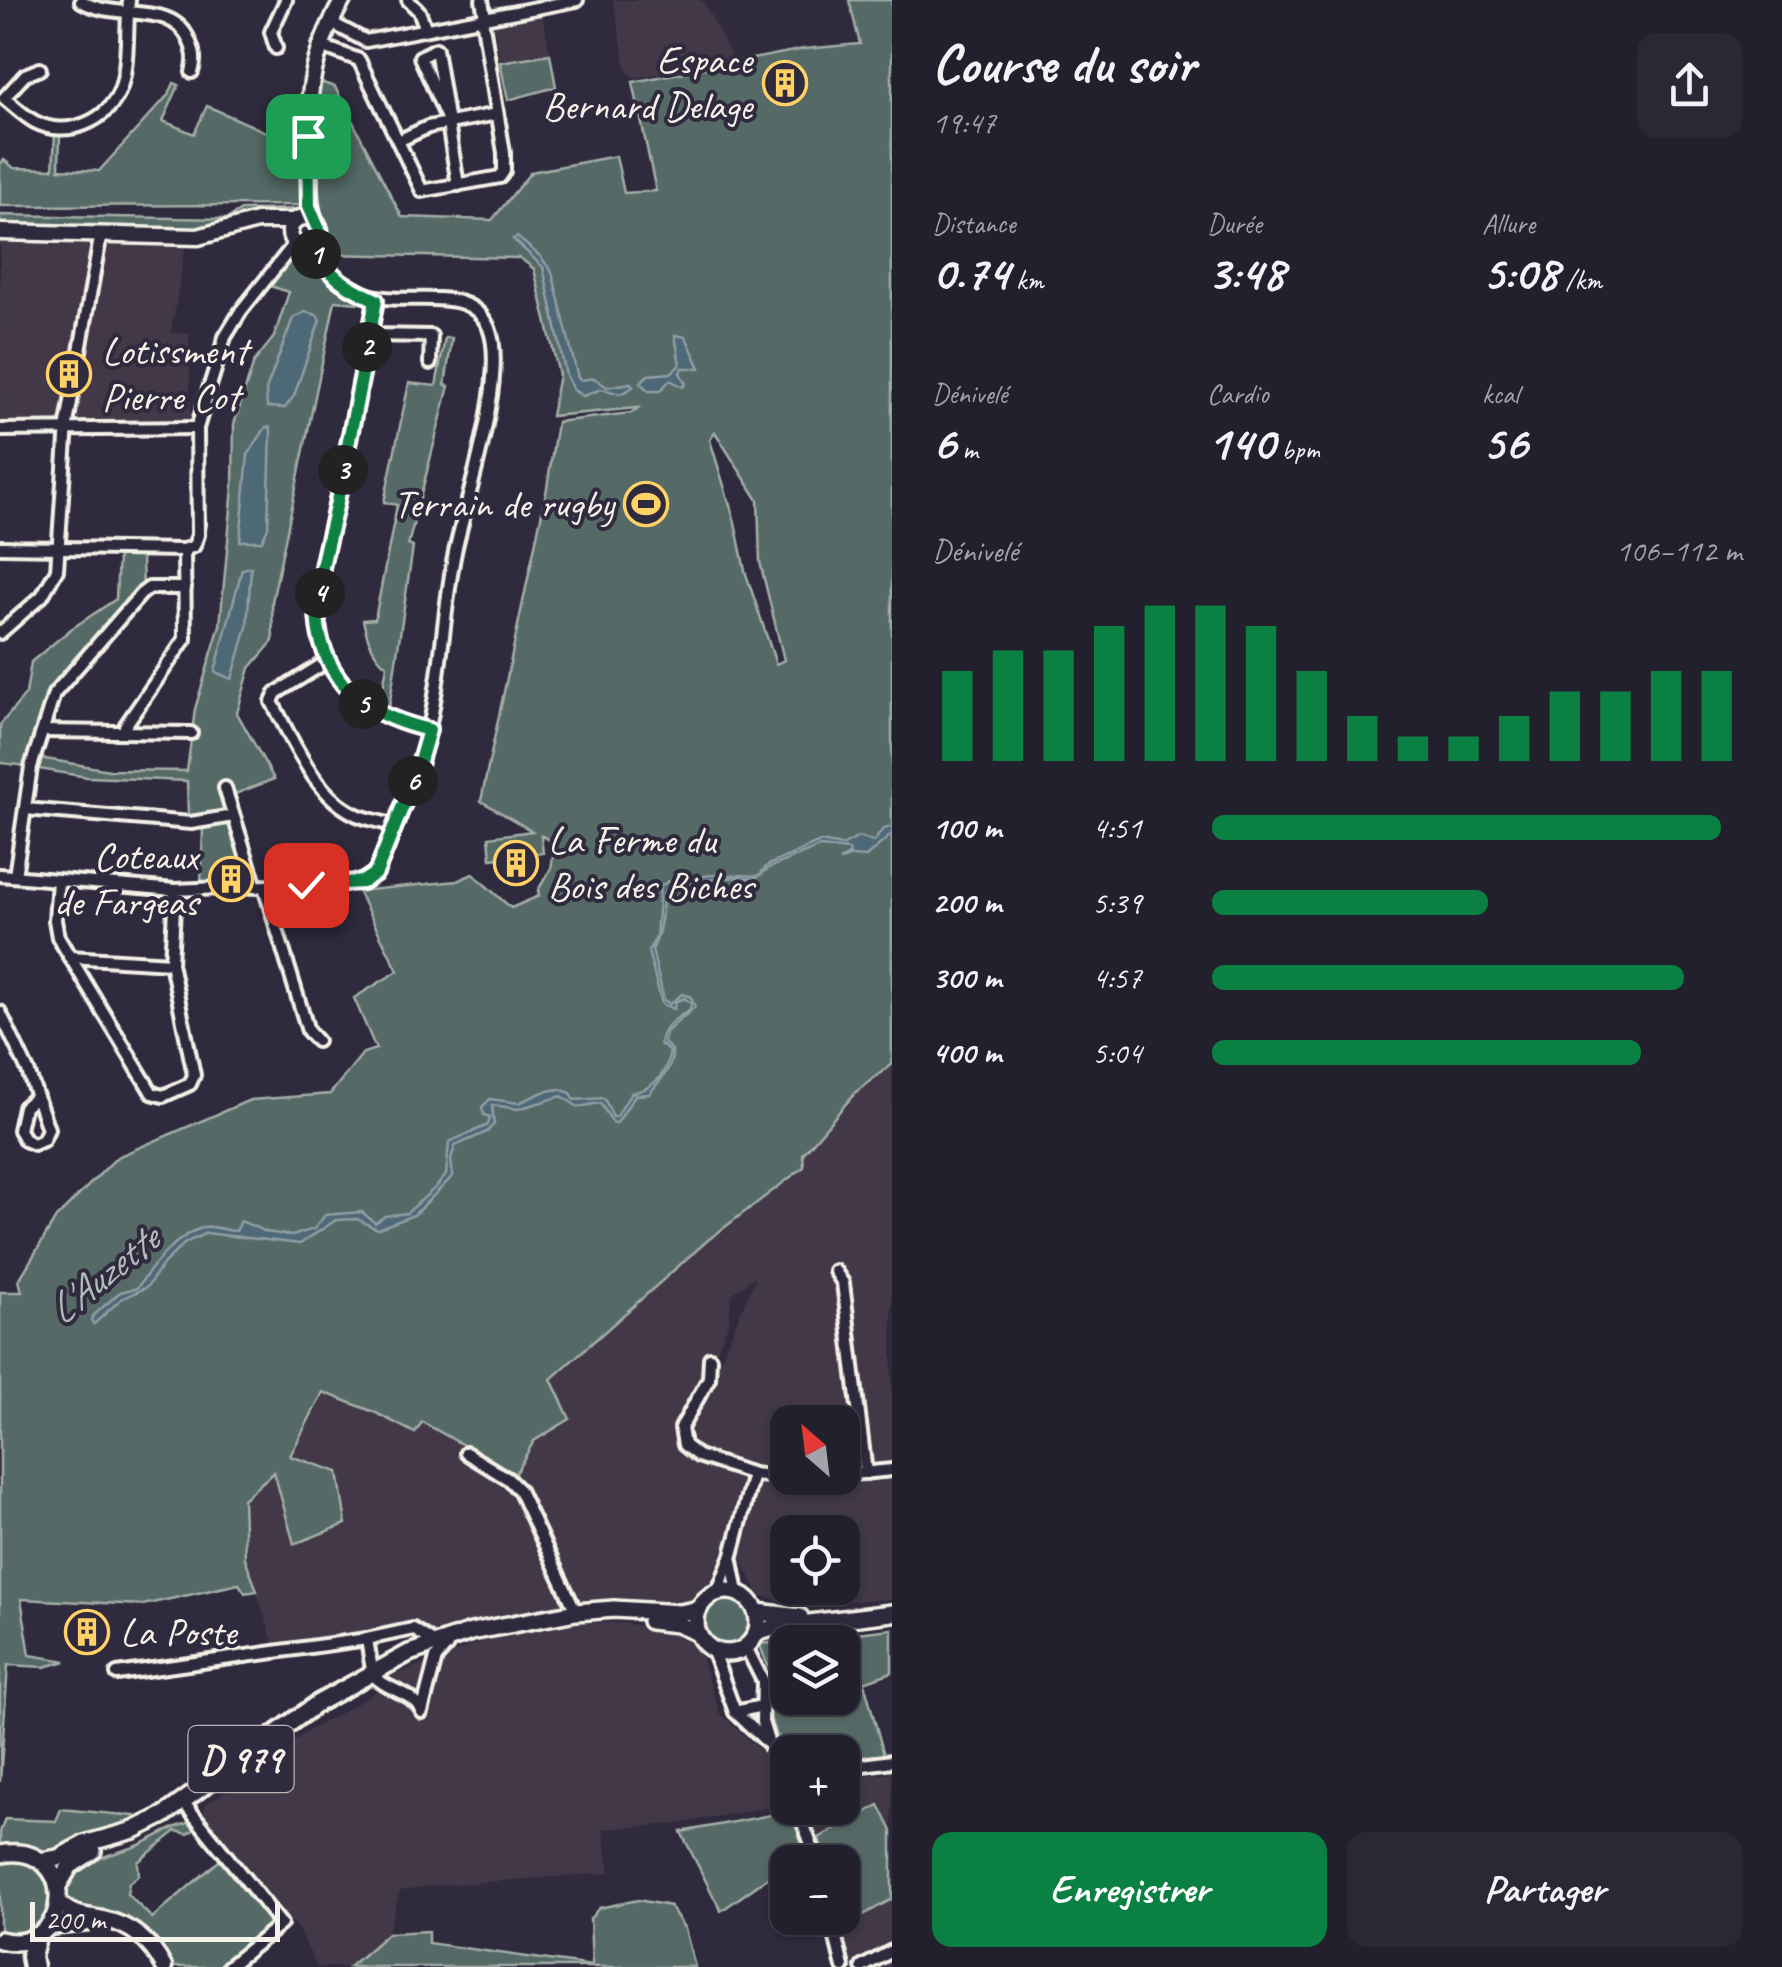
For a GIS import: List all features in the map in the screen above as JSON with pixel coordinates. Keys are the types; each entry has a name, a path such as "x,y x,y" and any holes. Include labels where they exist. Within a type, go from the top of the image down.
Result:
{"highway":[{"path":"33,1967 31,1956 42,1932"}],"main road":[{"path":"751,1640 757,1612 738,1593 717,1593 699,1609 698,1633 712,1649 729,1653 776,1627 892,1613"},
{"name":"D 979","path":"41,1861 134,1830 164,1815 318,1702 471,1632 576,1612 614,1609 680,1613 699,1609"},
{"path":"757,1612 829,1620"},
{"name":"D 979","path":"441,1644 544,1623 602,1617 677,1624 698,1633"},
{"name":"D 979","path":"58,1894 70,1866 86,1853 143,1835 188,1808 374,1674"},
{"path":"0,1854 14,1852 41,1861 52,1872 58,1894 42,1932 24,1942 0,1940"}],"street":[{"path":"276,48 271,32 286,0"},
{"path":"124,732 124,726 185,639 189,548 198,535 197,428 225,337 301,224 308,104 319,45 344,0"},
{"path":"408,0 426,29"},
{"path":"319,45 359,60 422,191 500,177 504,153 482,0"},
{"path":"330,22 366,41 574,0"},
{"path":"81,1 97,10 128,6 175,19 193,50 192,72"},
{"path":"40,69 25,75 1,98 47,126 71,128 105,113 121,87 128,6"},
{"path":"359,60 366,41"},
{"path":"449,124 420,58 436,49 449,124 458,185"},
{"path":"398,141 428,128 497,114"},
{"path":"0,232 198,237 257,222 274,222 301,224 320,232 312,245"},
{"path":"0,875 174,890 362,882 379,867 429,730 454,555 491,394 492,338 480,315 454,299 376,300 335,278 320,262 301,224"},
{"path":"0,632 42,596 57,570 66,430 100,234"},
{"path":"376,300 320,586 320,640 328,662 355,698 378,714 429,730"},
{"path":"370,335 431,336 430,363"},
{"path":"0,430 197,428"},
{"path":"0,547 189,548"},
{"path":"15,876 32,767 54,694 141,594 150,588 185,588"},
{"path":"328,662 276,693 272,702 305,762 330,797 355,814 395,826"},
{"path":"43,731 190,733"},
{"path":"226,788 308,1031 318,1042"},
{"path":"25,809 191,823 234,816"},
{"path":"58,881 58,937 152,1093 163,1096 190,1084 194,1075 171,963 174,890"},
{"path":"68,957 171,963"},
{"path":"0,1012 37,1096"},
{"path":"834,1271 843,1282 866,1472"},
{"path":"710,1358 710,1378 681,1428 684,1445 698,1456 770,1476"},
{"path":"466,1453 515,1485 576,1612"},
{"path":"860,1473 892,1470"},
{"path":"717,1593 732,1555 753,1474"},
{"path":"732,1555 738,1593"},
{"path":"117,1674 413,1630 441,1644 422,1712 410,1696 382,1684 374,1674 367,1639"},
{"path":"751,1640 763,1682 762,1706 769,1744"},
{"path":"712,1649 735,1712 769,1744"},
{"path":"735,1712 762,1706"},
{"path":"860,1765 892,1761"},
{"path":"188,1808 281,1924 228,1967"},
{"path":"58,1894 78,1917 112,1922 142,1936 164,1967"},
{"path":"42,1932 112,1922"},
{"path":"836,1935 843,1967"},
{"path":"862,1967 892,1951"}],"shaded area":[{"path":"613,0 704,2 732,58 636,78 627,72"},
{"path":"542,12 550,54 500,62 493,21"},
{"path":"0,238 186,241 171,333 189,333 191,425 0,424"},
{"path":"892,1064 892,1599 860,1601 860,1515 770,1515 770,1598 759,1595 738,1553 760,1466 692,1447 689,1433 756,1276 732,1294 729,1322 705,1379 675,1429 681,1450 739,1473 745,1482 722,1554 718,1582 688,1607 613,1605 437,1637 424,1626 275,1647 245,1558 243,1499 290,1456 323,1391 415,1433 422,1422 515,1473 534,1441 569,1419 551,1379 708,1240 803,1167 803,1154 856,1092"},
{"path":"565,1623 624,1623 685,1634 697,1645 720,1713 768,1757 770,1807 676,1824 603,1829 610,1873 400,1891 388,1933 349,1967 317,1967 297,1928 212,1827 204,1815 205,1805 308,1731 376,1692 387,1677 490,1639"},
{"path":"892,1773 892,1831 878,1806 860,1816 860,1776"},
{"path":"813,1825 843,1825 819,1838"},
{"path":"892,1899 892,1967 849,1967 842,1935 860,1935 860,1917"}],"green space":[{"path":"849,0 892,0 892,1064 856,1092 803,1154 804,1167 708,1240 551,1379 570,1419 534,1441 515,1474 422,1422 415,1433 323,1392 290,1456 338,1472 346,1524 294,1544 274,1472 243,1499 245,1558 257,1591 245,1593 239,1584 143,1605 21,1599 30,1655 66,1661 45,1667 8,1665 0,1782 0,1292 22,1292 19,1280 56,1218 117,1157 250,1100 330,1094 363,1053 376,1049 354,998 398,971 358,891 457,881 473,874 511,908 539,896 538,890 551,869 555,844 541,835 543,853 491,859 489,837 532,831 481,801 547,488 557,422 631,413 638,408 551,416 559,375 534,269 520,258 325,254 327,226 318,212 320,82 335,87 402,217 492,220 531,172 616,156 624,193 656,191 633,82 804,49 860,44","holes":["715,432 758,500 760,562 784,660 776,664 745,571 710,440"]},
{"path":"550,54 556,87 508,100 500,62"},
{"path":"174,83 179,85 163,121 194,134 207,106 300,147 301,205 0,206 0,164 4,160 14,168 53,169 55,134 60,134 59,169 99,171 169,94"},
{"path":"300,209 294,216 207,231 0,228 0,215 227,219 241,210"},
{"path":"304,252 333,283 370,304 335,301 272,602 273,641 250,668 237,713 274,779 235,794 261,882 201,884 203,828 188,816 187,781 87,777 39,769 40,758 109,770 187,771 195,709 220,625 233,487 234,424 254,362 274,337 289,292 267,285 291,255"},
{"path":"445,338 452,338 445,385 449,386 408,545 413,547 388,715 379,708 387,666 371,645 363,620 375,619 397,505 384,502 409,383 436,386"},
{"path":"118,556 142,557 143,587 65,674 27,766 0,763 0,725 26,694 31,662 116,599"},
{"path":"726,1598 743,1605 750,1622 743,1639 726,1646 709,1639 702,1622 709,1605"},
{"path":"892,1629 892,1672 864,1682 884,1755 860,1756 860,1735 777,1735 770,1715 860,1715 860,1633"},
{"path":"770,1643 770,1671 760,1644"},
{"path":"879,1805 892,1831 892,1899 860,1917 860,1845 821,1845 819,1838 843,1825 860,1825 860,1815"},
{"path":"61,1809 135,1816 131,1826 58,1855 0,1850 5,1819 56,1821"},
{"path":"770,1815 770,1825 797,1825 804,1845 770,1845 770,1876 721,1911 681,1832"},
{"path":"189,1823 195,1829 188,1834 176,1831 138,1862 139,1875 129,1883 127,1894 152,1918 220,1860 266,1914 269,1925 265,1933 223,1967 172,1967 140,1924 70,1906 69,1880 76,1871"},
{"path":"18,1861 36,1869 51,1894 50,1908 43,1921 18,1934 0,1931 0,1865"},
{"path":"638,1900 670,1906 685,1929 695,1967 349,1967 388,1933 428,1931 428,1943 592,1966 590,1919 599,1908"}],"water":[{"path":"517,237 552,272 578,378 594,378 607,387 631,383 633,387 620,393 601,389 583,396 573,390 566,375 543,267 513,239"},
{"path":"305,312 320,320 294,396 285,408 267,407 266,390 293,318"},
{"path":"675,335 686,337 700,368 682,368 680,373 686,384 683,387 670,380 660,391 649,391 640,383 648,375 671,373 680,365"},
{"path":"266,427 271,431 268,527 262,541 240,541 248,455"},
{"path":"251,567 247,627 232,679 215,672 242,569"},
{"path":"892,826 892,834 866,857 851,856 839,861 850,854 849,850 819,847 769,868 755,879 708,880 664,892 659,930 652,950 664,1000 670,1004 682,994 691,997 695,1007 666,1032 664,1043 672,1050 672,1056 665,1074 649,1094 635,1095 617,1123 613,1123 600,1103 578,1107 562,1096 518,1109 492,1105 494,1124 487,1132 455,1146 451,1159 453,1176 414,1215 377,1229 357,1219 336,1220 300,1244 206,1233 185,1243 147,1287 121,1299 94,1324 91,1321 120,1292 137,1288 175,1244 204,1227 236,1231 241,1221 266,1232 292,1236 314,1229 325,1215 362,1212 375,1223 385,1216 407,1213 446,1175 449,1142 488,1125 490,1117 484,1115 482,1107 490,1099 519,1103 559,1089 571,1093 574,1100 604,1098 616,1117 631,1093 647,1088 662,1074 670,1052 660,1044 664,1032 690,1009 691,1003 684,998 675,1002 674,1009 662,1004 648,951 656,938 660,886 669,881 676,887 705,876 758,876 768,865 820,842 842,846 859,837 874,842 882,830"}],"place":[{"name":"Espace Bernard Delage","path":"785,83"},
{"name":"Lotissment Pierre Cot","path":"69,374"},
{"name":"Terrain de rugby","path":"646,504"},
{"name":"La Ferme du Bois des Biches","path":"516,863"},
{"name":"Coteaux de Fargeas","path":"231,879"},
{"name":"La Poste","path":"87,1632"}],"route":[{"path":"306,885 362,882 376,873 429,730 382,716 355,698 328,662 320,640 320,586 376,300 335,278 320,262 312,245 320,232 309,206 308,136"}],"water label":[{"name":"L'Auzette","path":"103,1275"}]}
